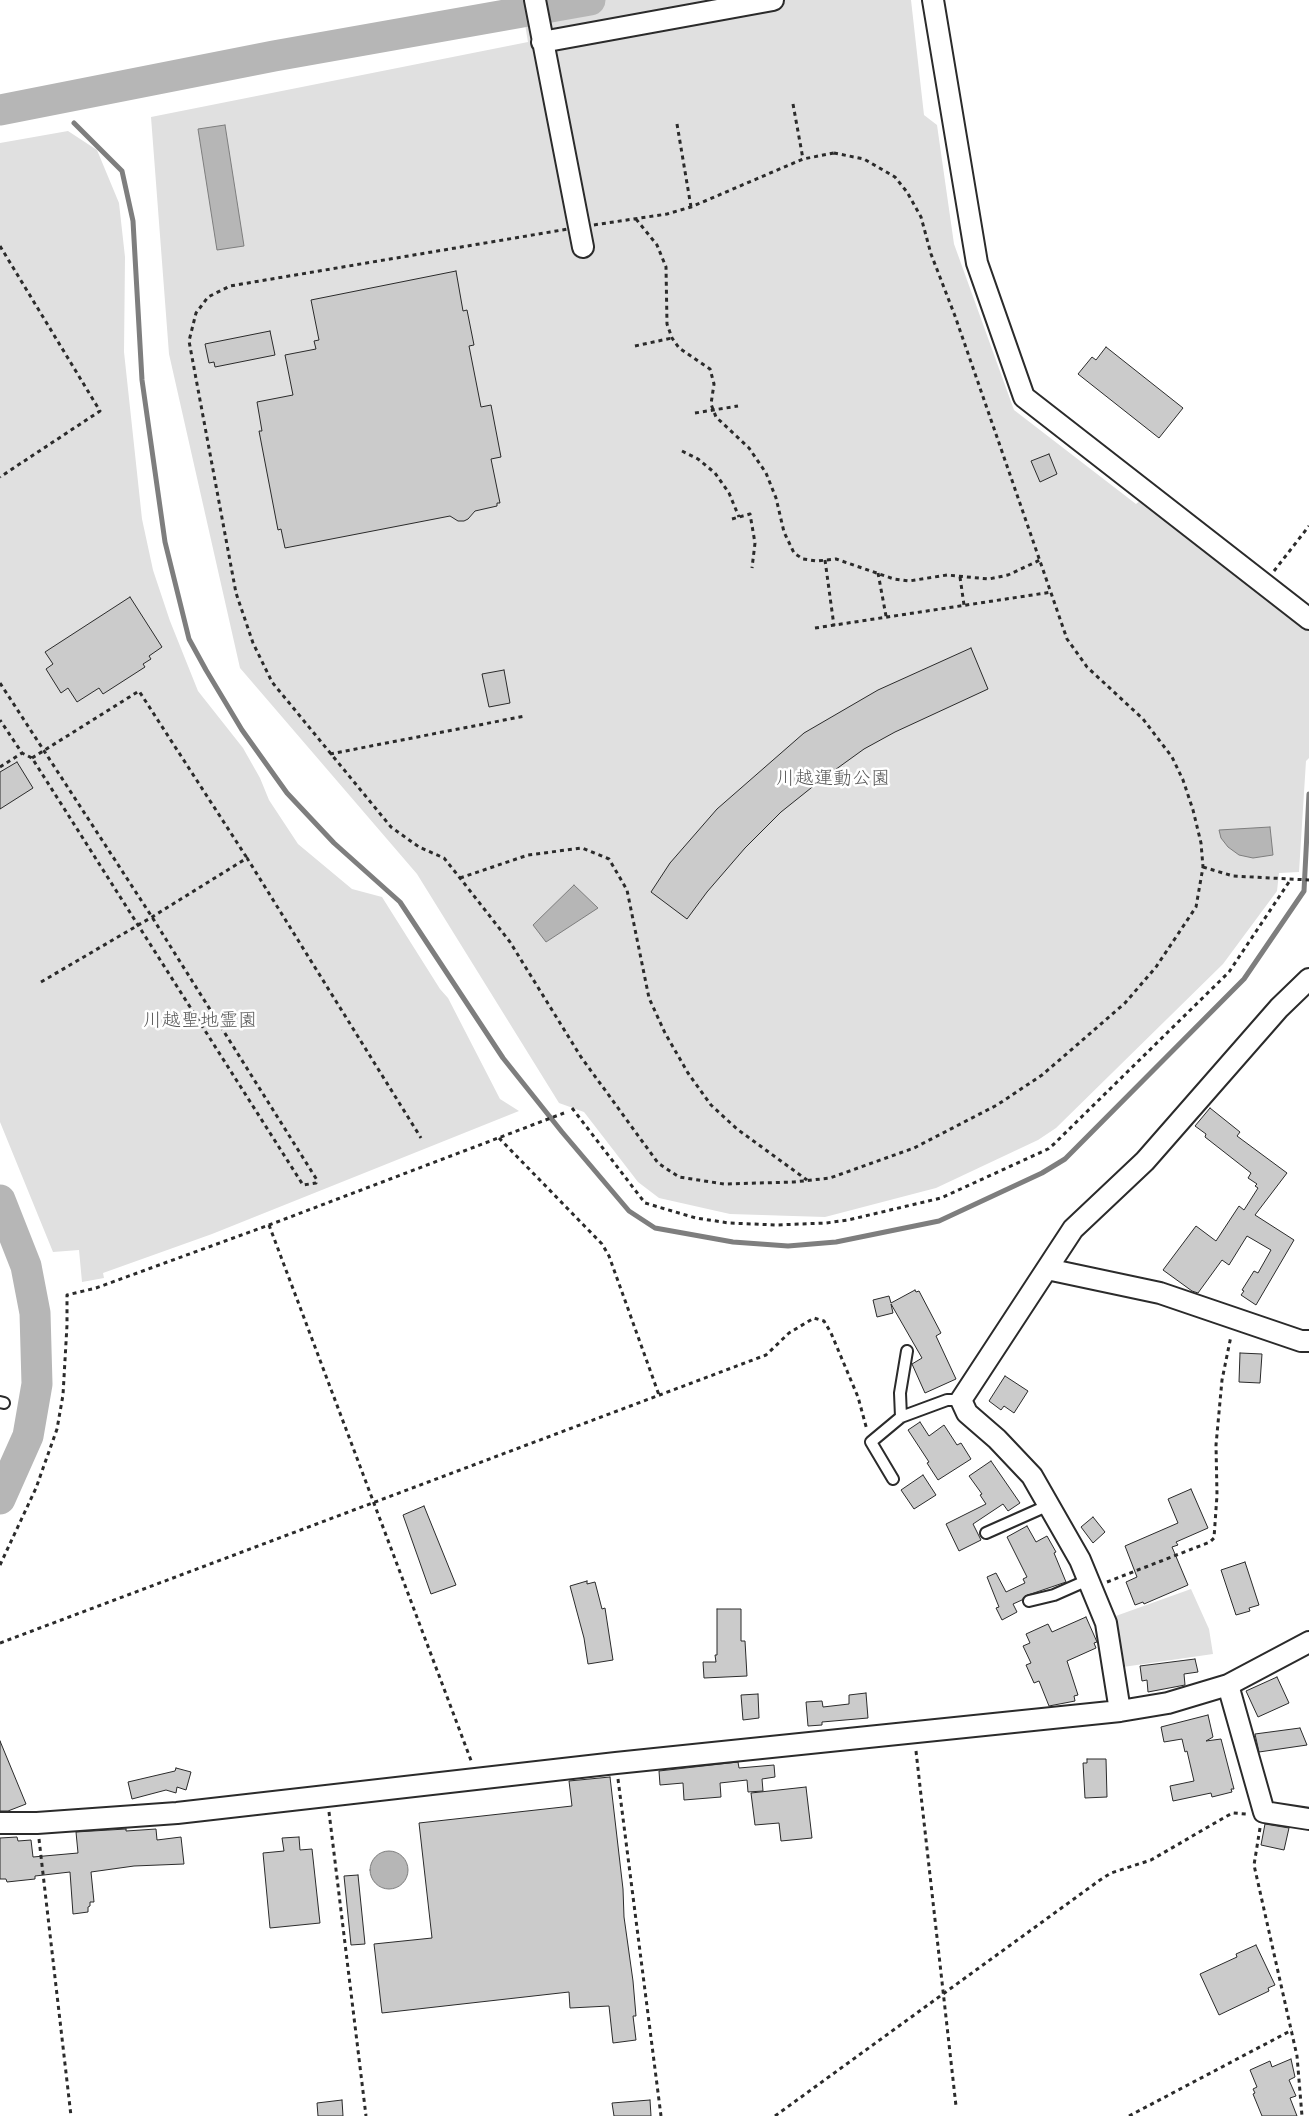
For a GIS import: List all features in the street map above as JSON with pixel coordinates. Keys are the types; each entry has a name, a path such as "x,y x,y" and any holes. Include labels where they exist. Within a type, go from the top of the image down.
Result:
{"street":[{"path":"535,0 583,247"},
{"path":"541,36 774,0"},
{"path":"933,0 977,263 1024,397 1309,619"},
{"path":"1120,1711 1106,1623 1080,1560 1032,1476 997,1439 967,1413 961,1400 1073,1229 1145,1161 1279,1008 1309,979"},
{"path":"1047,1269 1160,1293 1301,1341 1309,1341"},
{"path":"0,1823 37,1824 177,1813 616,1763 1120,1711 1168,1703 1228,1684 1309,1642"},
{"path":"1228,1684 1264,1812 1309,1819"}],"lane":[{"path":"901,1417 900,1393 907,1352"},
{"path":"893,1479 871,1442 901,1417 947,1400 961,1400"},
{"path":"986,1532 1049,1505"},
{"path":"1028,1601 1090,1584"}],"path":[{"path":"793,104 803,159"},
{"path":"677,124 691,207"},
{"path":"834,153 864,159 895,177 907,192 921,217 930,254 955,316 1067,639 1086,667 1143,719 1172,757 1183,780 1195,818 1201,843 1203,867 1196,907 1156,967 1124,1003 1042,1075 997,1106 914,1148 830,1178 724,1184 679,1177 658,1163 581,1057 510,942 444,858 419,847 391,827 272,682 253,643 236,593 189,341 196,313 208,297 230,286 580,226 667,214 691,207 803,159 834,153"},
{"path":"636,219 658,245 666,267 667,324 672,338 679,348 710,369 713,376 711,404 716,417 749,448 766,473 776,498 784,532 794,552 803,559 836,559 894,579 909,581 947,575 990,579 1008,575 1040,560"},
{"path":"0,246 100,411 0,477"},
{"path":"635,346 672,338"},
{"path":"695,413 738,406"},
{"path":"682,451 698,459 715,473 729,493 739,517"},
{"path":"732,519 750,514 755,543 752,568"},
{"path":"1264,584 1309,526"},
{"path":"824,560 834,626"},
{"path":"878,572 886,616"},
{"path":"960,576 964,605"},
{"path":"815,628 1052,592"},
{"path":"0,683 152,917 317,1180 316,1183 303,1185 32,758 22,753 0,720"},
{"path":"32,758 139,691 247,858 422,1138"},
{"path":"330,754 525,716"},
{"path":"0,767 22,753"},
{"path":"460,878 528,855 582,848 609,860 627,890 650,998 665,1033 688,1073 711,1106 737,1130 807,1180"},
{"path":"41,982 152,917 247,858"},
{"path":"1203,867 1233,876 1309,880"},
{"path":"572,1108 644,1203 696,1218 729,1223 776,1225 826,1223 848,1220 946,1196 1048,1149 1054,1144 1229,972 1291,879"},
{"path":"0,1565 36,1488 57,1429 64,1386 67,1295 96,1288 269,1225 564,1113"},
{"path":"499,1138 602,1244 609,1256 660,1395"},
{"path":"269,1225 372,1502 478,1778"},
{"path":"0,1643 766,1355 788,1333 814,1318 824,1322 831,1334 858,1397 871,1442"},
{"path":"1090,1584 1210,1542 1214,1538 1216,1445 1222,1380 1235,1319"},
{"path":"914,1732 956,2106"},
{"path":"616,1763 661,2116"},
{"path":"327,1797 366,2116"},
{"path":"775,2116 1111,1873 1152,1860 1234,1813 1252,1815 1264,1812 1254,1865 1297,2056 1302,2116"},
{"path":"37,1824 71,2116"},
{"path":"1129,2116 1292,2030"}],"green space":[{"name":"川越運動公園","path":"521,0 911,0 924,115 937,125 954,244 1014,410 1136,504 1141,500 1309,630 1309,758 1306,761 1299,872 1279,873 1277,891 1223,964 1056,1128 1038,1140 936,1188 825,1217 730,1214 659,1198 638,1182 584,1112 559,1103 417,874 240,668 169,354 151,117 528,42"},
{"name":"川越聖地霊園","path":"68,131 97,150 119,203 125,257 124,352 142,519 153,570 170,621 198,691 243,748 260,778 269,800 298,844 352,889 382,897 440,989 448,998 500,1099 519,1111 212,1234 103,1273 104,1278 82,1282 79,1250 53,1252 0,1122 0,143"},
{"path":"1191,1589 1209,1629 1213,1654 1123,1667 1113,1617"}],"shaded area":[{"path":"225,125 244,246 217,250 198,129"},
{"path":"1270,827 1273,855 1253,858 1239,855 1228,847 1221,838 1219,830"},
{"path":"574,885 598,908 546,942 533,925"},
{"path":"389,1851 403,1856 408,1870 403,1884 389,1889 375,1884 370,1870 375,1856"}],"building":[{"path":"456,271 463,311 467,310 474,345 469,346 481,407 491,405 501,457 491,459 500,503 497,503 497,506 475,511 464,521 458,521 450,516 285,548 281,529 278,530 259,431 262,431 257,402 293,395 285,355 316,349 314,341 319,340 311,300"},
{"path":"270,331 275,355 215,367 214,362 209,363 205,344"},
{"path":"1106,347 1183,408 1159,438 1078,374 1092,357 1096,360"},
{"path":"1049,454 1057,474 1040,482 1031,461"},
{"path":"130,597 162,647 149,656 151,659 143,664 145,667 103,694 99,688 77,702 68,688 61,693 46,669 53,664 45,652"},
{"path":"971,648 988,689 895,732 864,749 821,780 781,812 745,848 707,892 687,919 651,892 670,863 717,809 804,733 878,690"},
{"path":"504,670 510,703 489,707 482,674"},
{"path":"17,762 33,788 0,809 0,772"},
{"path":"1210,1108 1240,1132 1237,1136 1287,1173 1255,1215 1294,1240 1256,1305 1241,1295 1244,1291 1242,1290 1254,1271 1258,1273 1271,1250 1247,1236 1229,1265 1222,1260 1198,1293 1192,1291 1163,1270 1196,1226 1216,1241 1239,1206 1244,1210 1258,1188 1255,1186 1257,1184 1248,1178 1251,1173 1205,1137 1206,1134 1195,1126"},
{"path":"915,1290 916,1292 919,1291 941,1333 936,1336 956,1379 925,1393 912,1364 922,1358 891,1304 893,1313 877,1317 873,1300 889,1296 891,1303"},
{"path":"1240,1353 1262,1354 1260,1383 1239,1382"},
{"path":"1005,1376 1028,1391 1014,1413 1004,1406 1001,1410 989,1401"},
{"path":"920,1422 929,1436 944,1425 957,1445 961,1443 971,1459 938,1480 927,1463 929,1462 908,1430"},
{"path":"991,1461 1020,1503 1008,1511 1003,1504 973,1524 981,1540 959,1551 946,1524 986,1504 980,1495 982,1494 969,1476"},
{"path":"923,1475 936,1495 914,1509 901,1490"},
{"path":"1191,1489 1208,1528 1176,1542 1178,1545 1172,1547 1188,1585 1144,1604 1143,1602 1135,1605 1126,1582 1137,1577 1125,1546 1178,1523 1168,1499"},
{"path":"424,1506 456,1585 431,1594 403,1515"},
{"path":"1093,1517 1105,1532 1093,1543 1081,1527"},
{"path":"1027,1526 1036,1542 1047,1536 1056,1552 1054,1553 1066,1582 1025,1596 1022,1600 1013,1604 1017,1612 1002,1620 996,1608 999,1607 987,1577 996,1573 1006,1592 1025,1583 1023,1579 1027,1577 1007,1537"},
{"path":"1245,1562 1259,1605 1249,1608 1250,1611 1236,1615 1221,1570"},
{"path":"587,1581 587,1584 595,1582 602,1609 605,1608 613,1660 588,1664 584,1638 570,1586"},
{"path":"717,1609 741,1609 741,1641 745,1641 747,1676 704,1678 703,1662 716,1662"},
{"path":"1086,1617 1097,1642 1094,1643 1096,1648 1067,1661 1078,1695 1074,1696 1075,1701 1049,1706 1039,1681 1034,1683 1026,1665 1031,1663 1023,1646 1030,1643 1026,1634 1048,1624 1052,1632"},
{"path":"1195,1659 1198,1672 1184,1674 1185,1685 1148,1692 1147,1680 1142,1681 1140,1666"},
{"path":"1277,1677 1289,1703 1258,1717 1246,1691"},
{"path":"866,1693 868,1718 822,1722 822,1725 808,1726 806,1702 822,1701 823,1707 849,1704 849,1695"},
{"path":"758,1694 759,1718 743,1720 741,1695"},
{"path":"1208,1715 1213,1737 1206,1741 1221,1739 1234,1789 1231,1789 1232,1792 1212,1797 1211,1793 1173,1801 1170,1786 1194,1781 1187,1751 1185,1752 1182,1739 1164,1742 1161,1727"},
{"path":"1300,1728 1307,1745 1259,1752 1255,1734"},
{"path":"0,1741 26,1804 8,1811 0,1811"},
{"path":"1087,1759 1106,1759 1107,1797 1085,1798 1083,1763 1087,1763"},
{"path":"738,1762 739,1768 774,1765 775,1777 762,1779 763,1791 748,1792 747,1780 720,1783 721,1797 684,1800 683,1783 660,1785 659,1771"},
{"path":"176,1768 191,1772 186,1790 177,1787 176,1793 166,1790 132,1799 128,1782 175,1771"},
{"path":"610,1777 623,1889 624,1917 633,1981 636,2016 633,2016 636,2040 613,2043 609,2006 570,2008 569,1992 382,2013 374,1944 432,1938 419,1823 572,1806 569,1781"},
{"path":"806,1787 812,1838 781,1841 779,1823 755,1825 751,1793"},
{"path":"1265,1824 1289,1828 1284,1850 1261,1845"},
{"path":"126,1829 126,1831 156,1829 157,1840 181,1837 184,1864 134,1866 91,1872 94,1902 90,1902 88,1912 73,1914 70,1872 35,1876 35,1879 7,1882 6,1879 0,1879 0,1838 17,1837 18,1841 31,1840 33,1857 78,1853 76,1832"},
{"path":"299,1837 300,1850 312,1849 320,1923 270,1928 263,1853 284,1851 282,1838"},
{"path":"358,1875 365,1944 351,1945 344,1876"},
{"path":"1256,1945 1275,1985 1268,1988 1269,1991 1219,2015 1200,1974 1237,1957 1236,1954"},
{"path":"1291,2059 1295,2077 1289,2080 1296,2096 1290,2098 1297,2116 1262,2116 1253,2094 1255,2093 1253,2089 1257,2087 1250,2070 1270,2061 1272,2067"},
{"path":"342,2100 343,2116 318,2116 317,2103"},
{"path":"650,2100 651,2116 614,2116 612,2103"}],"waterway":[{"path":"0,110 274,56 590,0"},
{"path":"74,123 122,171 133,221 142,380 165,542 189,639 242,730 287,793 334,843 400,902 503,1058 629,1211 655,1228 733,1242 788,1246 836,1242 939,1221 1042,1173 1065,1159 1244,979 1304,891 1309,794"},
{"path":"0,1200 26,1266 35,1313 37,1384 28,1436 0,1499"}]}
